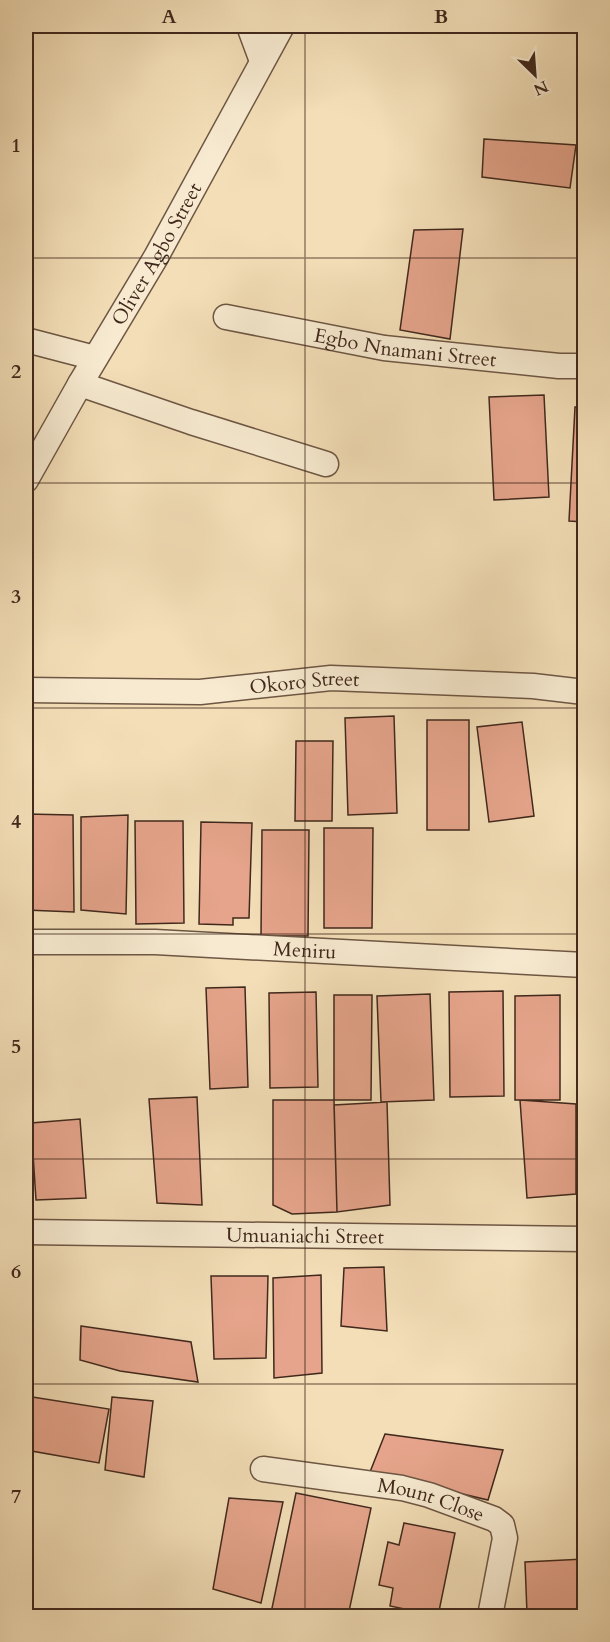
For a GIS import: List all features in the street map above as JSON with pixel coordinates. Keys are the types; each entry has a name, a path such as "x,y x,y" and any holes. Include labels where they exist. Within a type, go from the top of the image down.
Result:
{"street":[{"path":"249,26 262,61"},
{"name":"Oliver Agbo Street","path":"26,480 95,358 156,257 282,26"},
{"name":"Egbo Nnamani Street","path":"226,317 384,348 559,366 585,366"},
{"path":"26,340 95,358"},
{"path":"80,384 191,422 326,464"},
{"name":"Okoro Street","path":"26,690 200,692 343,678 533,687 585,692"},
{"name":"Meniru","path":"26,942 155,942 585,964"},
{"name":"Umuaniachi Street","path":"26,1232 585,1239"},
{"name":"Mount Close","path":"263,1469 402,1488 429,1495 494,1519 502,1525 505,1538 490,1617"}],"building":[{"path":"484,139 576,145 570,188 482,177"},
{"path":"463,229 450,339 400,330 414,230"},
{"path":"544,395 549,497 494,500 489,397"},
{"path":"575,407 584,407 584,522 569,521"},
{"path":"394,716 397,813 348,815 345,718"},
{"path":"427,720 469,720 469,830 427,830"},
{"path":"522,722 534,816 489,822 477,727"},
{"path":"296,741 333,741 332,821 295,821"},
{"path":"26,814 73,815 74,912 26,910"},
{"path":"128,815 126,914 81,910 81,817"},
{"path":"135,821 183,821 184,923 136,924"},
{"path":"201,822 252,823 249,918 233,918 233,925 199,924"},
{"path":"324,828 373,828 372,928 324,928"},
{"path":"262,830 309,830 308,936 261,936"},
{"path":"245,987 248,1087 210,1089 206,988"},
{"path":"503,991 504,1096 450,1097 449,992"},
{"path":"316,992 318,1087 270,1088 269,993"},
{"path":"430,994 434,1100 381,1102 377,996"},
{"path":"334,995 372,995 371,1100 334,1100"},
{"path":"560,995 560,1100 515,1100 515,996"},
{"path":"197,1097 202,1205 157,1203 149,1099"},
{"path":"273,1100 334,1100 337,1212 292,1214 273,1205"},
{"path":"520,1100 576,1104 576,1194 527,1198"},
{"path":"387,1102 390,1205 337,1212 334,1105"},
{"path":"80,1119 86,1198 36,1200 31,1123"},
{"path":"384,1267 387,1331 341,1326 344,1268"},
{"path":"321,1275 322,1373 274,1378 273,1278"},
{"path":"211,1276 268,1276 266,1358 214,1359"},
{"path":"81,1326 191,1342 198,1382 120,1371 80,1360"},
{"path":"26,1396 109,1409 99,1463 26,1450"},
{"path":"112,1397 153,1401 144,1477 105,1470"},
{"path":"385,1434 503,1450 488,1500 370,1472"},
{"path":"296,1493 371,1508 348,1616 289,1616 271,1613"},
{"path":"229,1498 283,1502 261,1603 213,1589"},
{"path":"404,1523 455,1533 438,1616 390,1606 393,1588 379,1585 388,1542 399,1545"},
{"path":"584,1559 584,1611 527,1613 525,1562"}]}
